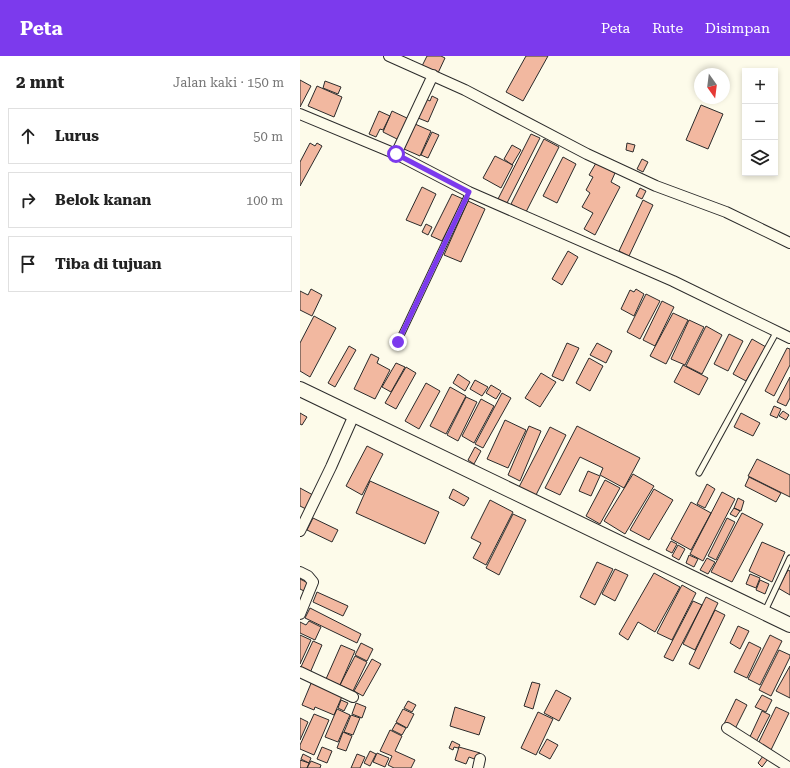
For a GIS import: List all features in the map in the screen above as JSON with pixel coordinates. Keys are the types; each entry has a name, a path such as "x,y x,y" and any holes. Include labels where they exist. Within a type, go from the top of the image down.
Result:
{"street":[{"path":"388,56 433,75 586,154 656,186 726,212 790,243"},
{"path":"396,154 433,75"},
{"path":"300,114 396,154 469,192 674,281 790,338"},
{"path":"300,389 790,625"},
{"path":"300,531 331,468 354,415"},
{"path":"300,572 308,576 313,582 313,587 300,614"},
{"path":"301,676 353,697"},
{"path":"727,728 790,768"}],"lane":[{"path":"398,342 469,192"},
{"path":"699,473 777,331"},
{"path":"764,612 790,558"}],"building":[{"path":"427,56 441,56 445,58 438,73 422,66"},
{"path":"526,56 548,56 523,101 506,92"},
{"path":"300,80 311,86 300,107"},
{"path":"325,81 341,87 338,94 323,88"},
{"path":"317,86 342,97 334,117 308,106"},
{"path":"432,96 438,99 428,122 418,118 426,99 430,101"},
{"path":"701,105 723,114 708,149 686,140"},
{"path":"379,111 390,116 383,130 380,129 376,137 369,134"},
{"path":"392,111 409,119 399,140 383,132"},
{"path":"415,124 431,131 420,156 404,149"},
{"path":"432,132 439,135 428,158 421,155"},
{"path":"531,134 540,138 507,203 498,199"},
{"path":"544,139 559,147 526,212 511,204"},
{"path":"310,143 315,146 317,143 322,146 300,186 300,162"},
{"path":"627,143 635,145 633,152 626,150"},
{"path":"512,145 521,150 512,165 504,159"},
{"path":"495,156 513,165 501,188 483,178"},
{"path":"563,157 576,164 557,203 543,196"},
{"path":"642,159 648,162 643,172 637,169"},
{"path":"596,163 615,173 611,182 620,187 595,235 584,229 593,213 582,207 590,193 586,190 593,177 589,175"},
{"path":"422,187 436,194 421,226 406,220"},
{"path":"640,188 646,191 642,199 636,196"},
{"path":"452,194 463,199 442,241 431,236"},
{"path":"643,200 653,205 629,256 619,251"},
{"path":"468,201 485,209 461,262 444,255"},
{"path":"426,224 432,227 428,235 422,232"},
{"path":"568,251 578,257 562,285 552,279"},
{"path":"311,289 322,295 312,316 300,310 300,291 308,295"},
{"path":"636,289 644,294 634,316 621,309 630,290 634,292"},
{"path":"646,294 660,301 640,339 627,332"},
{"path":"662,301 674,307 655,346 643,340"},
{"path":"673,313 688,320 666,364 650,356"},
{"path":"314,316 336,328 310,377 300,371 300,343"},
{"path":"689,320 704,327 685,365 671,359"},
{"path":"706,326 722,335 702,374 686,366"},
{"path":"729,334 743,341 728,371 714,364"},
{"path":"752,339 766,347 746,381 733,374"},
{"path":"567,343 579,348 563,381 552,376"},
{"path":"597,343 612,351 606,363 590,355"},
{"path":"349,346 356,350 335,387 328,383"},
{"path":"787,348 790,349 790,365 774,396 765,391"},
{"path":"371,354 379,358 377,363 390,370 375,399 354,389"},
{"path":"589,358 603,366 590,391 576,383"},
{"path":"396,363 405,367 391,392 382,387"},
{"path":"683,365 708,378 699,395 674,382"},
{"path":"406,367 416,373 396,409 385,403"},
{"path":"541,373 556,382 540,407 525,398"},
{"path":"458,374 470,382 465,391 453,383"},
{"path":"790,377 790,398 786,406 777,402"},
{"path":"475,380 488,387 482,396 470,389"},
{"path":"426,383 440,391 419,429 405,421"},
{"path":"491,385 501,391 496,399 486,393"},
{"path":"450,387 466,396 446,434 430,426"},
{"path":"502,393 511,398 483,448 475,444"},
{"path":"466,397 477,402 458,441 447,435"},
{"path":"481,399 494,406 474,443 462,436"},
{"path":"774,406 781,409 777,418 770,415"},
{"path":"783,411 789,415 786,420 779,416"},
{"path":"300,413 307,417 302,425 300,424"},
{"path":"741,413 760,423 753,436 734,427"},
{"path":"505,420 526,430 508,468 487,459"},
{"path":"529,426 541,431 520,481 508,475"},
{"path":"577,426 640,458 624,488 600,475 603,468 580,457 560,495 545,488"},
{"path":"550,427 566,435 536,495 519,487"},
{"path":"367,446 383,454 362,495 346,486"},
{"path":"475,447 481,451 474,464 468,460"},
{"path":"757,459 790,475 790,497 748,476"},
{"path":"588,471 600,476 591,496 579,491"},
{"path":"633,474 654,486 625,534 604,521"},
{"path":"749,477 781,493 776,502 745,486"},
{"path":"605,480 620,488 600,524 586,516"},
{"path":"370,481 439,512 425,544 356,513"},
{"path":"707,484 715,489 705,508 697,504"},
{"path":"300,488 313,495 306,509 300,506"},
{"path":"453,489 469,498 464,506 449,498"},
{"path":"654,489 673,500 649,540 630,530"},
{"path":"722,492 735,499 703,561 690,554"},
{"path":"738,498 744,501 741,511 734,508"},
{"path":"490,500 513,512 486,565 473,558 481,543 471,538"},
{"path":"691,502 711,513 691,550 671,539"},
{"path":"734,508 740,511 736,517 730,514"},
{"path":"742,513 763,524 732,582 711,572"},
{"path":"513,514 526,520 499,575 486,568"},
{"path":"313,518 338,530 332,542 307,530"},
{"path":"727,518 735,522 716,560 708,556"},
{"path":"671,541 677,544 672,553 666,550"},
{"path":"762,542 785,552 772,582 749,571"},
{"path":"678,545 685,549 679,560 672,556"},
{"path":"689,555 698,559 694,567 686,563"},
{"path":"707,558 715,562 708,574 700,570"},
{"path":"597,562 613,569 595,605 580,597"},
{"path":"615,569 628,575 615,601 602,594"},
{"path":"788,570 790,571 790,595 778,588"},
{"path":"654,573 680,587 655,632 638,622 628,640 619,634"},
{"path":"750,574 760,578 756,588 746,584"},
{"path":"300,579 308,583 304,591 300,589"},
{"path":"760,580 769,584 765,594 756,590"},
{"path":"682,585 696,593 672,640 657,633"},
{"path":"317,592 348,606 343,616 313,602"},
{"path":"706,597 718,603 695,650 683,644"},
{"path":"693,601 702,605 673,661 664,657"},
{"path":"310,608 361,634 357,643 305,618"},
{"path":"715,610 725,615 699,669 689,664"},
{"path":"309,621 321,627 315,640 300,633 300,622 306,625"},
{"path":"738,626 749,631 740,649 730,643"},
{"path":"300,635 311,640 300,664"},
{"path":"770,635 782,641 760,685 748,679"},
{"path":"313,641 322,645 310,673 300,669"},
{"path":"749,642 761,648 747,678 734,672"},
{"path":"361,643 373,649 367,661 355,655"},
{"path":"341,645 355,651 340,685 326,679"},
{"path":"779,650 790,655 790,657 771,696 759,690"},
{"path":"355,656 367,662 353,691 340,685"},
{"path":"372,659 381,664 363,696 354,691"},
{"path":"790,666 790,698 776,691"},
{"path":"312,681 343,694 334,715 315,707 314,710 302,705"},
{"path":"532,682 540,684 533,709 524,706"},
{"path":"556,690 571,698 559,721 544,713"},
{"path":"762,695 772,700 766,712 755,707"},
{"path":"736,699 747,705 735,729 724,724"},
{"path":"341,700 348,703 344,711 338,708"},
{"path":"408,701 416,705 412,712 404,708"},
{"path":"356,703 366,707 362,718 352,714"},
{"path":"455,707 485,717 479,735 450,726"},
{"path":"776,707 789,713 770,752 757,746"},
{"path":"337,709 350,715 338,742 325,737"},
{"path":"403,709 414,714 407,728 396,722"},
{"path":"762,711 770,715 755,744 748,741"},
{"path":"538,712 553,719 536,755 521,748"},
{"path":"314,714 329,720 314,755 300,749 300,745"},
{"path":"351,715 360,718 353,735 344,732"},
{"path":"300,718 308,722 300,740"},
{"path":"396,723 406,728 402,735 392,730"},
{"path":"390,730 402,736 395,751 415,760 411,768 394,768 388,765 392,756 380,751"},
{"path":"343,732 352,736 346,751 337,748"},
{"path":"547,739 558,745 550,759 539,753"},
{"path":"452,741 460,745 458,748 454,747 453,750 449,748"},
{"path":"322,747 332,751 327,763 317,759"},
{"path":"459,747 480,753 477,760 469,757 466,764 455,760"},
{"path":"370,751 376,754 370,766 364,763"},
{"path":"377,753 389,758 385,767 373,762"},
{"path":"303,754 311,758 309,763 301,759"},
{"path":"357,754 365,757 360,768 351,768"},
{"path":"763,756 768,759 762,767 758,763"},
{"path":"300,760 309,763 307,768 300,768"},
{"path":"311,761 321,765 320,768 307,768"}],"route":[{"path":"396,154 469,192 398,342"}]}
